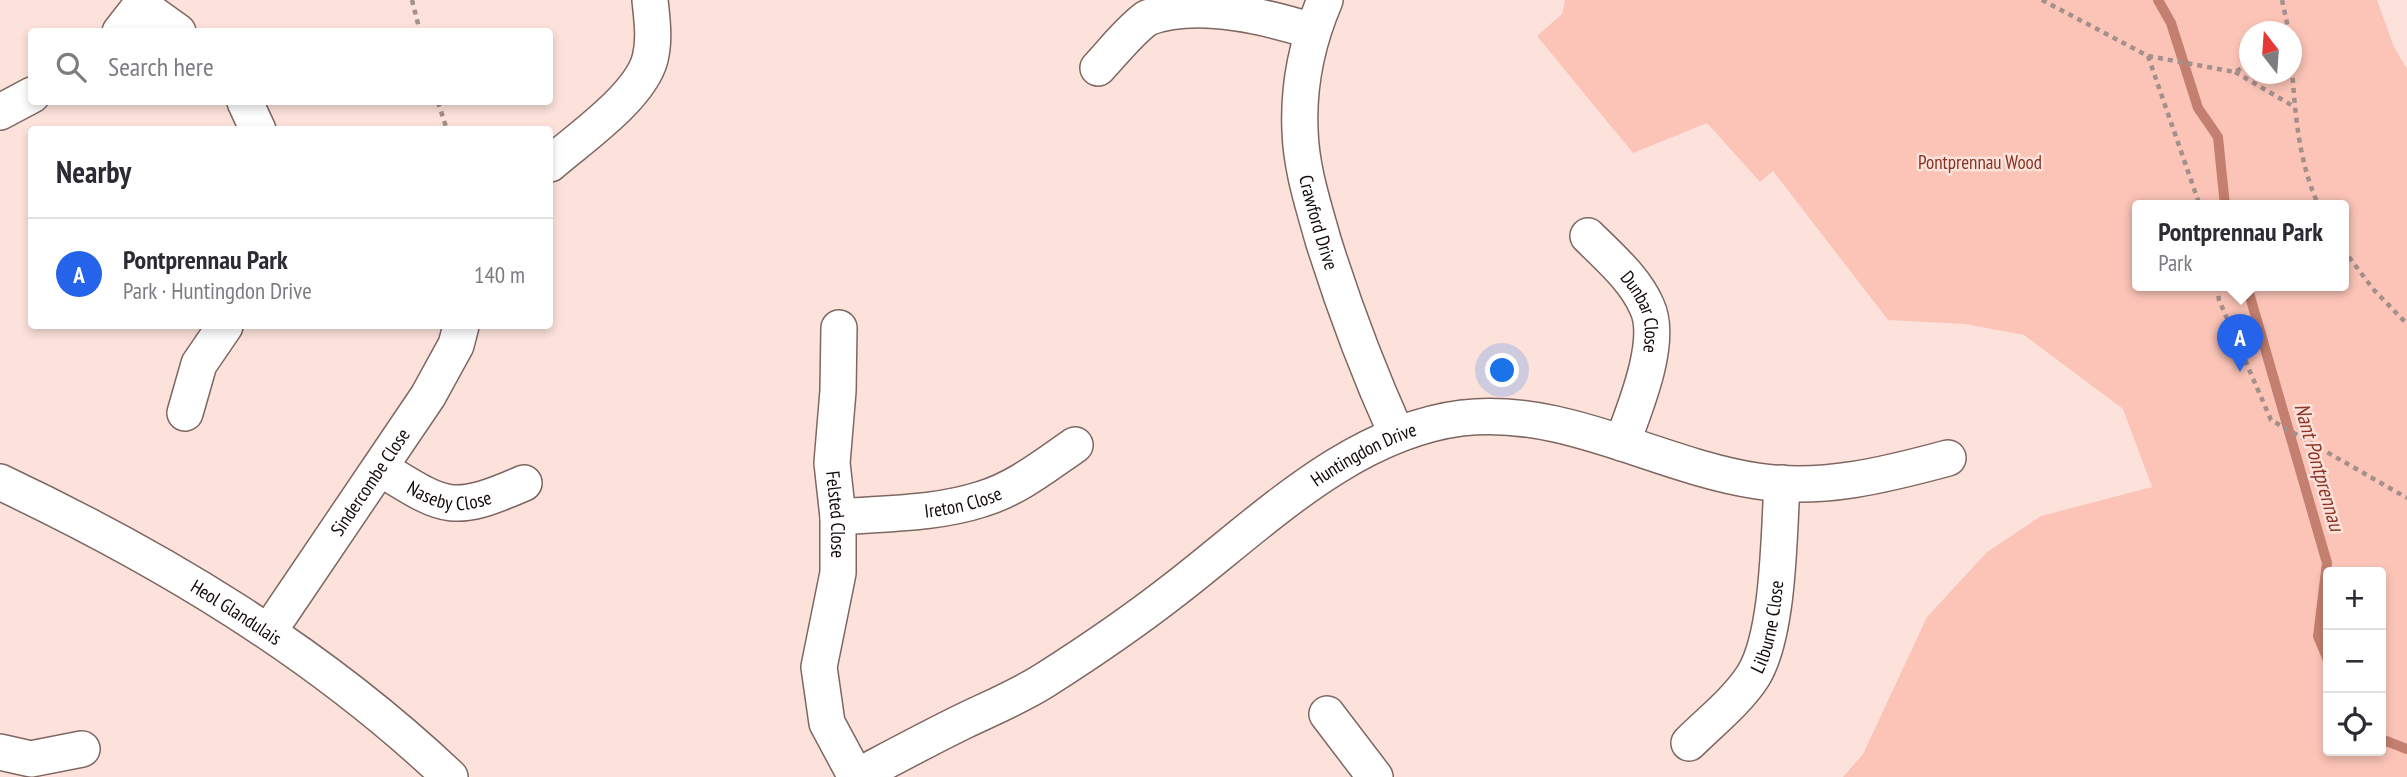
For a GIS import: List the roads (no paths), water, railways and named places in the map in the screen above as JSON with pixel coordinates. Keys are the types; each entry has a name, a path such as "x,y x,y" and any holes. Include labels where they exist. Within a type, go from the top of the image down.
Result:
{"street":[{"path":"553,161 640,81 649,61 653,33 650,0"},
{"path":"1098,68 1147,18 1169,5 1189,0 1318,16"},
{"path":"136,13 169,28"},
{"name":"Crawford Drive","path":"1318,16 1303,68 1300,130 1303,162 1335,279 1361,354 1397,435"},
{"path":"0,111 28,97"},
{"path":"246,105 256,126"},
{"name":"Dunbar Close","path":"1588,236 1637,290 1648,308 1652,330 1650,351 1622,443"},
{"name":"Felsted Close","path":"839,328 838,391 832,463 838,516 838,573 819,667 827,723 856,777"},
{"path":"185,413 199,364 223,329"},
{"name":"Sindercombe Close","path":"269,631 428,396 456,345 460,329"},
{"name":"Huntingdon Drive","path":"856,777 1042,682 1112,635 1313,483 1356,454 1428,424 1464,418 1534,420 1717,471 1782,483 1823,484 1870,478 1948,458"},
{"name":"Ireton Close","path":"838,516 923,512 984,499 1020,483 1075,445"},
{"name":"Naseby Close","path":"380,468 436,502 455,504 484,500 524,483"},
{"name":"Heol Glandulais","path":"0,482 111,536 181,575 269,631 388,721 450,777"},
{"name":"Lilburne Close","path":"1689,743 1753,675 1762,653 1775,594 1782,483"},
{"path":"1327,714 1375,777"},
{"path":"21,763 82,749"}],"waterway":[{"name":"Nant Pontprennau","path":"2158,0 2171,23 2198,108 2218,137 2224,200"},
{"name":"Nant Pontprennau","path":"2248,291 2327,563 2318,636 2323,648"},
{"name":"Nant Pontprennau","path":"2386,741 2407,749"}],"place":[{"name":"Pontprennau Park","path":"2240,372"}],"park label":[{"name":"Pontprennau Wood","path":"1980,162"}]}
